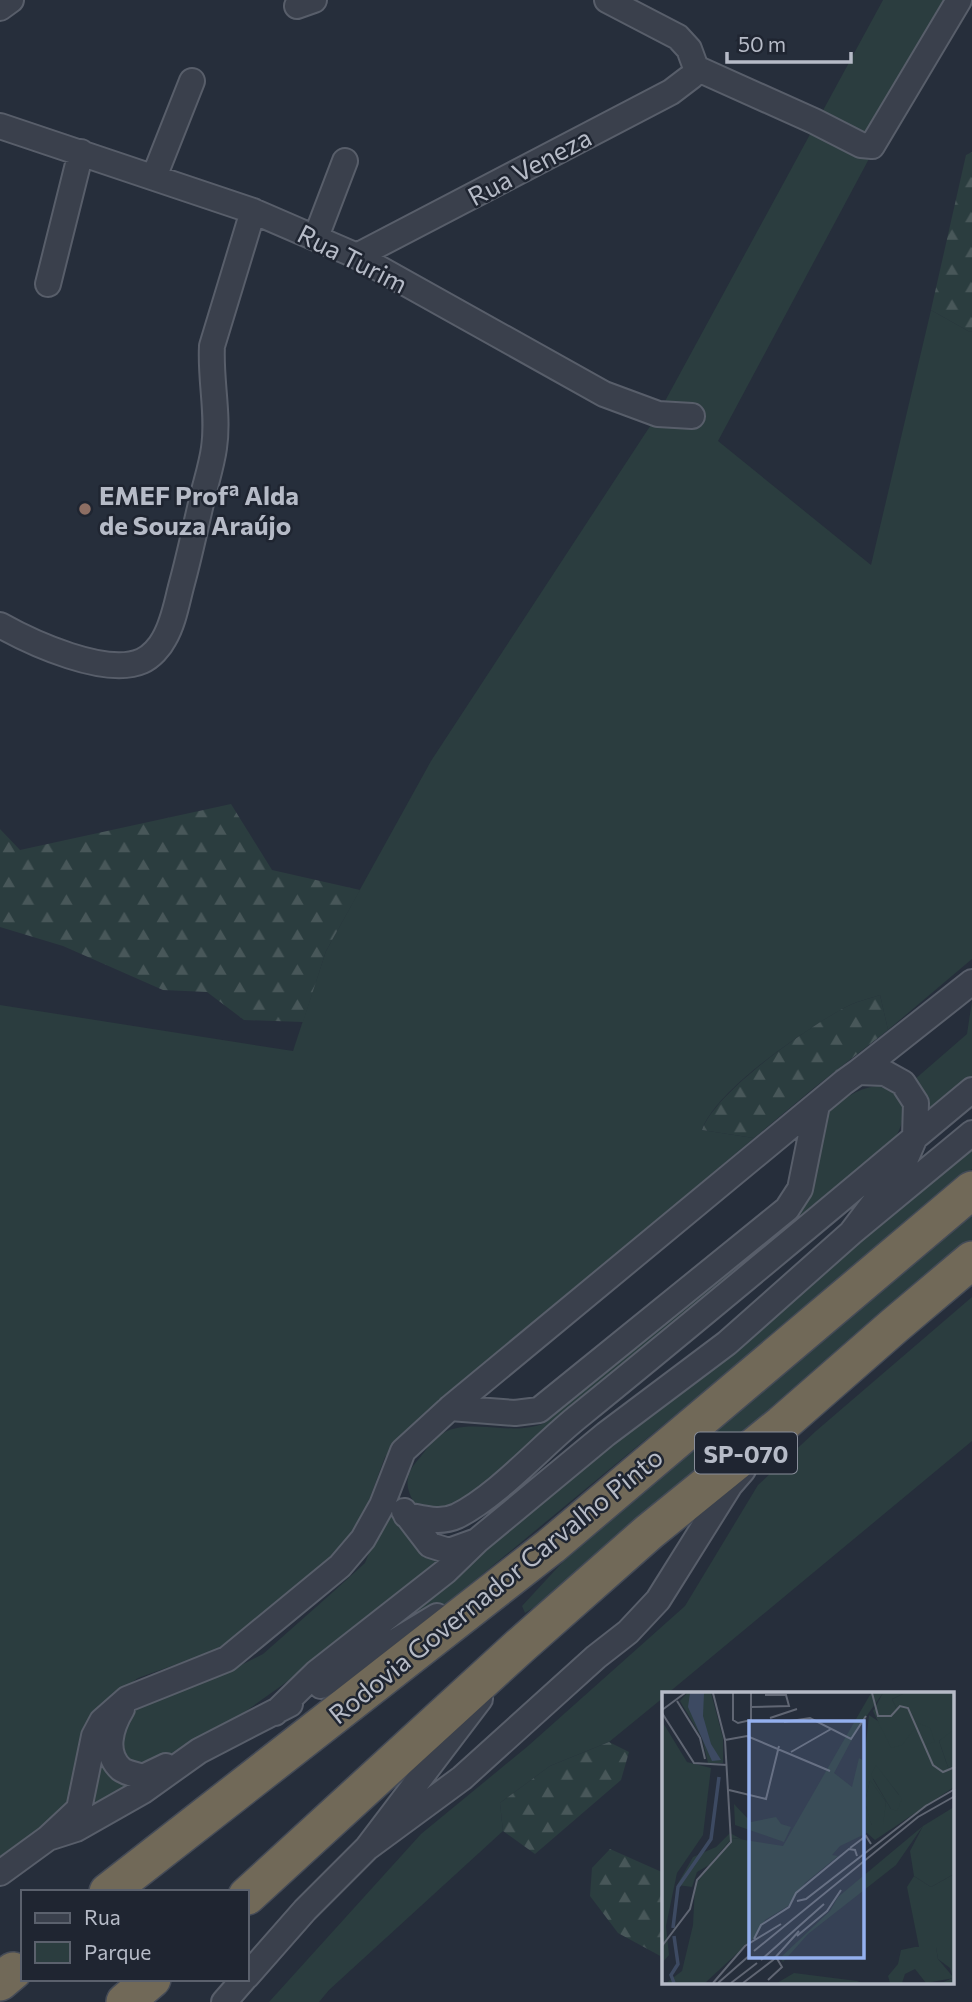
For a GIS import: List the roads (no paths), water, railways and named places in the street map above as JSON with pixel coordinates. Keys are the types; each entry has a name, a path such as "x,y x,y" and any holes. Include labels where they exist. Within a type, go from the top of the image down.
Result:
{"highway":[{"name":"Rodovia Governador Carvalho Pinto","path":"111,1890 551,1546 972,1190"},
{"name":"SP-070","path":"248,1895 649,1532 782,1424 972,1260"},
{"path":"125,2002 150,1981"}],"street":[{"path":"0,8 11,0"},
{"path":"607,0 678,37 689,49 696,68 866,147 875,142 959,0"},
{"name":"Rua Veneza","path":"357,256 671,92 692,76 696,68"},
{"path":"154,177 192,81"},
{"name":"Rua Turim","path":"0,126 253,211 316,237 357,256 604,394 658,414 692,416"},
{"path":"48,284 81,152"},
{"path":"316,237 345,161"},
{"path":"0,625 32,642 69,656 105,663 140,662 150,656 164,640 192,544 214,447 216,424 210,369 212,346 253,211"},
{"path":"0,1873 48,1838 79,1809 94,1736 102,1721 127,1699 227,1660 340,1566 363,1539 382,1505 403,1451 450,1408 817,1105 972,982"},
{"path":"851,1233 900,1170 915,1137 916,1103 903,1083 885,1073 858,1072"},
{"path":"406,1515 438,1521 456,1516 485,1497 577,1417 674,1340 972,1090"},
{"path":"450,1408 515,1413 539,1410 787,1209 800,1189 817,1105"},
{"path":"275,1713 316,1673 446,1570 478,1540 606,1434 727,1343 851,1233 972,1133"},
{"path":"606,1434 674,1340"},
{"path":"367,1848 462,1778 596,1657 628,1632 658,1600 730,1485 782,1424"},
{"path":"393,1475 406,1515 430,1545 449,1551 478,1540"},
{"path":"127,1699 112,1725 110,1753 122,1769 143,1777 275,1713 551,1546"},
{"path":"248,1977 305,1910 367,1848 520,1646"},
{"path":"48,1838 76,1829 143,1791 199,1751"}],"place":[{"name":"EMEF Profª Alda de Souza Araújo","path":"85,509"}]}
